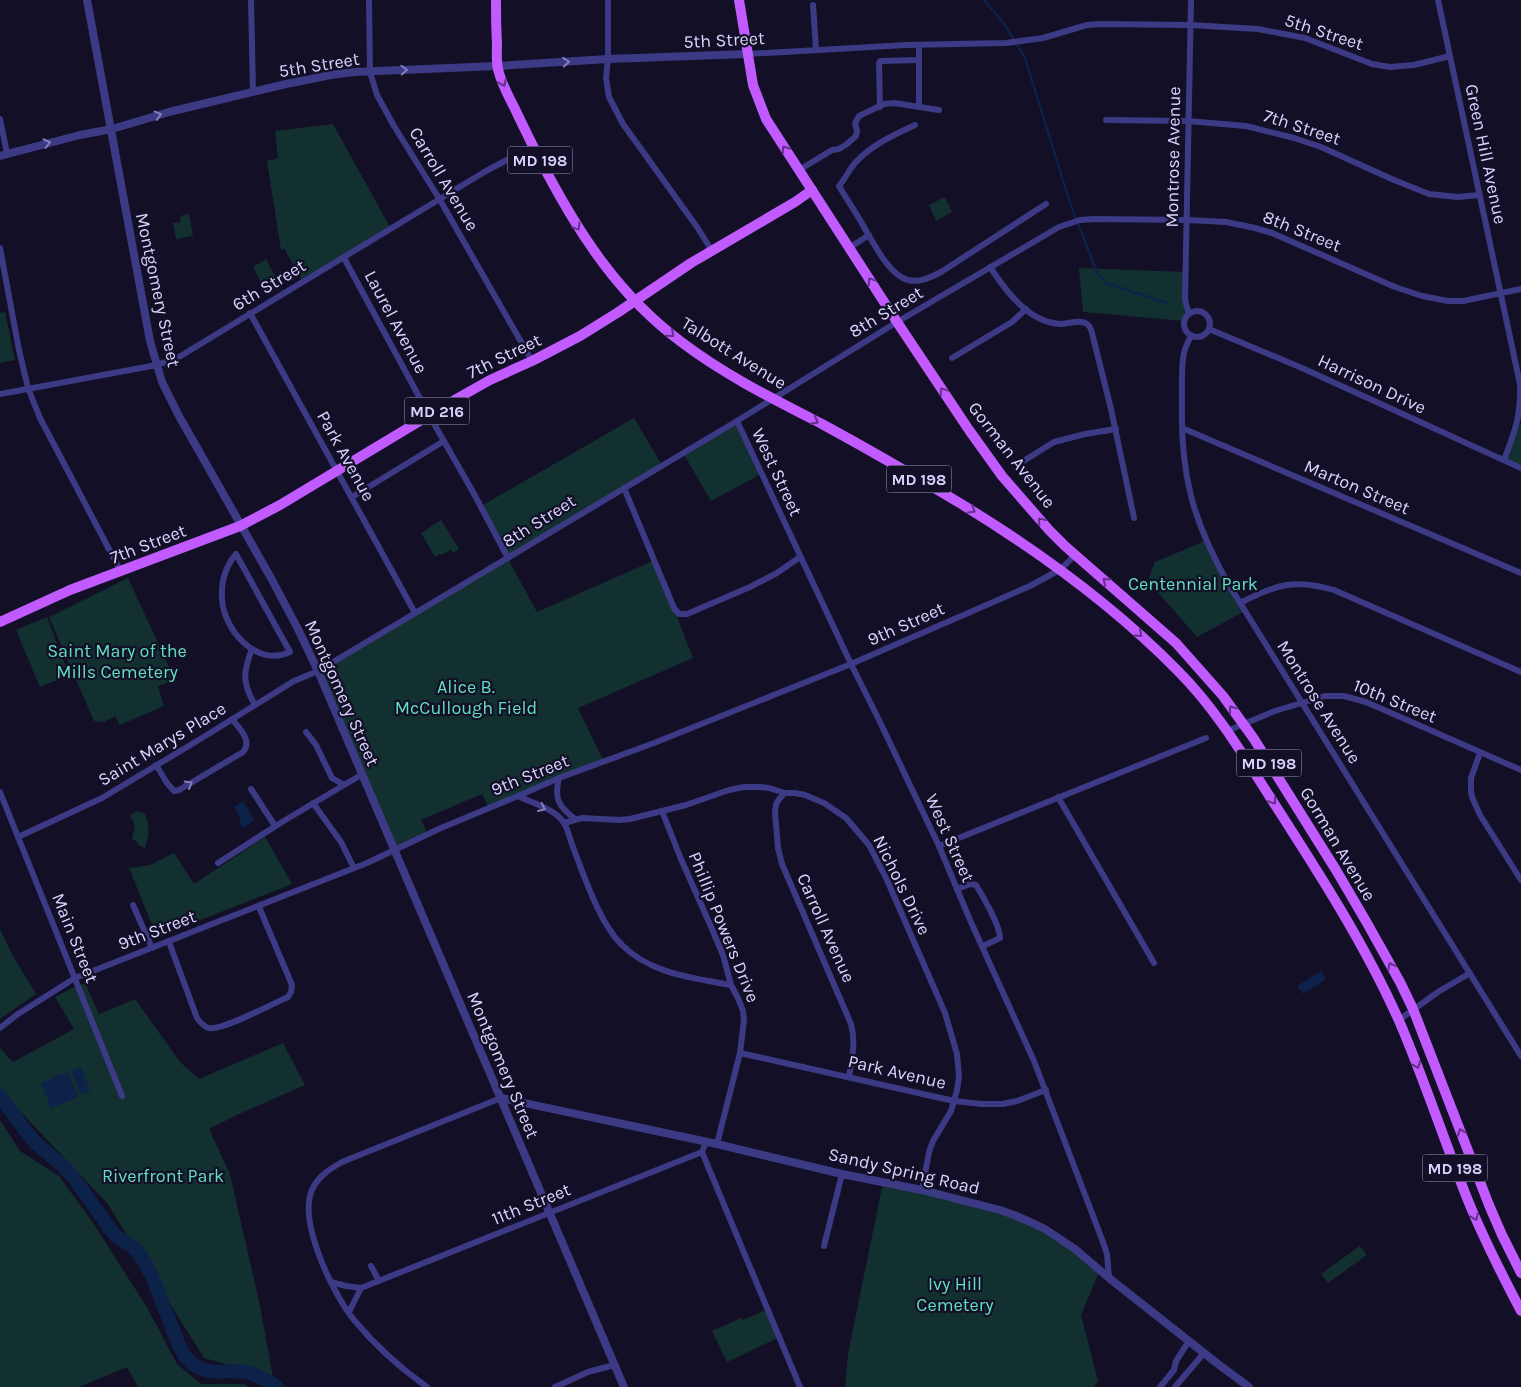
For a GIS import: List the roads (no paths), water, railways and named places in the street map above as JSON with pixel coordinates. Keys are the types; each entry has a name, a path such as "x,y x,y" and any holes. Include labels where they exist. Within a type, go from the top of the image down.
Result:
{"main road":[{"name":"Talbott Avenue","path":"496,0 497,66 503,84 533,146 587,243 635,301 679,340 738,379 958,501 1061,569"},
{"name":"Gorman Avenue","path":"739,0 753,85 760,106 849,248 969,430 1002,476 1049,530 1176,643 1244,724 1367,923 1413,1009"},
{"name":"7th Street","path":"0,622 36,605 240,526 490,380 580,336 712,251 812,190"},
{"name":"Gorman Avenue","path":"1061,569 1164,656 1193,686 1228,731 1292,831 1354,934 1399,1020"},
{"name":"7th Street","path":"0,616 36,605"},
{"name":"MD 198","path":"1413,1009 1489,1205 1521,1273"},
{"name":"MD 198","path":"1399,1020 1467,1198 1486,1243 1521,1311"}],"street":[{"name":"Montgomery Street","path":"87,0 112,129 134,261 150,340 162,382 179,416 298,628 318,671 624,1387"},
{"path":"251,0 252,92"},
{"name":"Carroll Avenue","path":"369,0 370,72 382,104 440,200 532,361"},
{"path":"608,0 606,87 614,109 622,124 697,227 712,251"},
{"name":"Montrose Avenue","path":"1189,314 1185,300 1191,0"},
{"name":"Green Hill Avenue","path":"1438,0 1519,378 1521,400 1518,424 1504,460"},
{"path":"813,5 816,50"},
{"name":"5th Street","path":"4,155 286,84 331,75 370,72 919,45 1006,44 1095,24 1258,29 1305,38 1372,64 1390,67 1414,65 1450,56"},
{"path":"919,45 919,107"},
{"path":"880,107 880,61 919,60"},
{"path":"799,170 832,150 839,149 847,144 856,136 855,123 859,116 884,104 894,103 939,110"},
{"path":"0,119 4,155"},
{"name":"7th Street","path":"1106,120 1188,121 1246,126 1321,147 1429,194 1458,197 1479,195"},
{"path":"915,125 880,143 866,153 853,165 839,186 875,247 901,278 909,281 922,280 941,272 1046,204"},
{"name":"6th Street","path":"0,394 157,365 189,352 250,313 486,171 533,146"},
{"name":"8th Street","path":"318,671 737,421 897,322 1046,234 1069,223 1094,219 1216,221 1272,233 1396,287 1422,296 1448,301 1463,301 1521,289"},
{"path":"849,248 869,235"},
{"path":"0,248 28,388 40,418 121,572"},
{"name":"Laurel Avenue","path":"344,258 508,558"},
{"path":"990,267 1003,286 1026,309 1038,317 1048,322 1060,324 1082,322 1089,326 1116,429 1134,518"},
{"path":"952,358 1012,322 1026,309"},
{"path":"1196,311 1204,313 1210,320 1209,329 1199,336 1191,335 1185,329 1184,321 1189,314 1196,311"},
{"name":"Park Avenue","path":"250,313 415,613"},
{"name":"Harrison Drive","path":"1209,329 1302,368 1521,468"},
{"name":"Montrose Avenue","path":"1191,335 1184,353 1182,428 1184,468 1196,517 1210,551 1240,603 1521,1056"},
{"name":"West Street","path":"737,421 939,846 1046,1090 1104,1242 1109,1278"},
{"name":"Marton Street","path":"1182,428 1521,573"},
{"path":"1022,462 1054,442 1116,429"},
{"path":"352,497 444,441"},
{"path":"624,488 674,608 679,614 687,614 739,593 800,557"},
{"path":"236,554 290,652 284,655 270,656 252,649 242,641 229,623 224,611 222,598 225,572 236,554"},
{"name":"9th Street","path":"0,1028 26,1009 76,978 380,858 441,828 559,778 621,756 851,664 1016,592 1061,569 1075,555"},
{"path":"1240,603 1263,591 1284,585 1307,584 1320,586 1334,590 1521,672"},
{"path":"252,649 244,679 248,693 255,705"},
{"name":"Saint Marys Place","path":"18,836 102,798 294,681 318,671"},
{"name":"10th Street","path":"1228,731 1302,702 1331,695 1355,698 1521,770"},
{"path":"156,765 174,791 179,790 243,752 247,746 247,741 232,719"},
{"path":"306,732 316,744 332,778 344,785"},
{"path":"939,846 1206,738"},
{"path":"1480,753 1471,778 1472,797 1480,815 1521,880"},
{"path":"218,863 275,826 362,774"},
{"path":"559,778 556,795 558,801 566,812 575,819"},
{"name":"Nichols Drive","path":"564,823 575,819 625,819 686,805 729,790 744,788 769,788 785,793 805,795 846,818 858,831 878,862 928,973 952,1032 957,1054 959,1077 954,1101 951,1111 933,1141 926,1164 922,1190"},
{"path":"251,789 275,826"},
{"name":"Main Street","path":"0,792 122,1096"},
{"name":"Carroll Avenue","path":"785,793 776,804 778,848 788,880 851,1024 854,1044 849,1076"},
{"path":"518,796 550,811 564,823 583,873 606,923 622,946 632,954 661,970 681,976 731,985"},
{"path":"1058,797 1154,963"},
{"path":"313,803 341,842 354,868"},
{"name":"Phillip Powers Drive","path":"662,811 723,955 731,985 742,1011 743,1027 740,1053 717,1144"},
{"path":"957,889 970,884 976,885 1000,932 999,940 983,946"},
{"path":"133,905 152,948"},
{"path":"169,942 197,1018 208,1028 216,1028 229,1023 288,997 291,992 292,985 259,907"},
{"path":"1399,1020 1438,992 1470,974"},
{"name":"Park Avenue","path":"740,1053 954,1101 992,1105 1003,1104 1046,1090"},
{"path":"426,1387 406,1372 369,1337 339,1299 316,1243 309,1214 312,1190 324,1173 342,1162 501,1098"},
{"name":"Sandy Spring Road","path":"501,1098 922,1190 1000,1210 1028,1221 1075,1249 1188,1341 1249,1387"},
{"path":"706,1142 702,1152 800,1387"},
{"name":"11th Street","path":"362,1288 702,1152"},
{"path":"824,1246 842,1174"},
{"path":"371,1266 379,1281"},
{"path":"331,1282 362,1288 349,1312"},
{"path":"1160,1387 1174,1370 1176,1361 1188,1341"},
{"path":"1175,1387 1204,1353"},
{"path":"555,1387 588,1372 614,1365"}],"water":[{"path":"243,801 254,820 243,828 239,821 241,819 234,807"},
{"path":"1321,971 1326,979 1303,994 1297,986"},
{"path":"81,1067 90,1091 81,1095 71,1071"},
{"path":"68,1072 78,1097 51,1108 41,1083 53,1078 55,1074 57,1076"}],"waterway":[{"path":"984,0 1005,25 1025,58 1070,203 1098,275 1106,283 1167,303"},
{"path":"0,1096 27,1133 73,1177 114,1234 138,1252 152,1277 179,1345 189,1361 206,1370 250,1373 277,1387"}],"park label":[{"name":"Centennial Park","path":"1193,584"},
{"name":"Saint Mary of the Mills Cemetery","path":"117,661"},
{"name":"Alice B. McCullough Field","path":"466,698"},
{"name":"Riverfront Park","path":"163,1176"},
{"name":"Ivy Hill Cemetery","path":"955,1294"}]}
